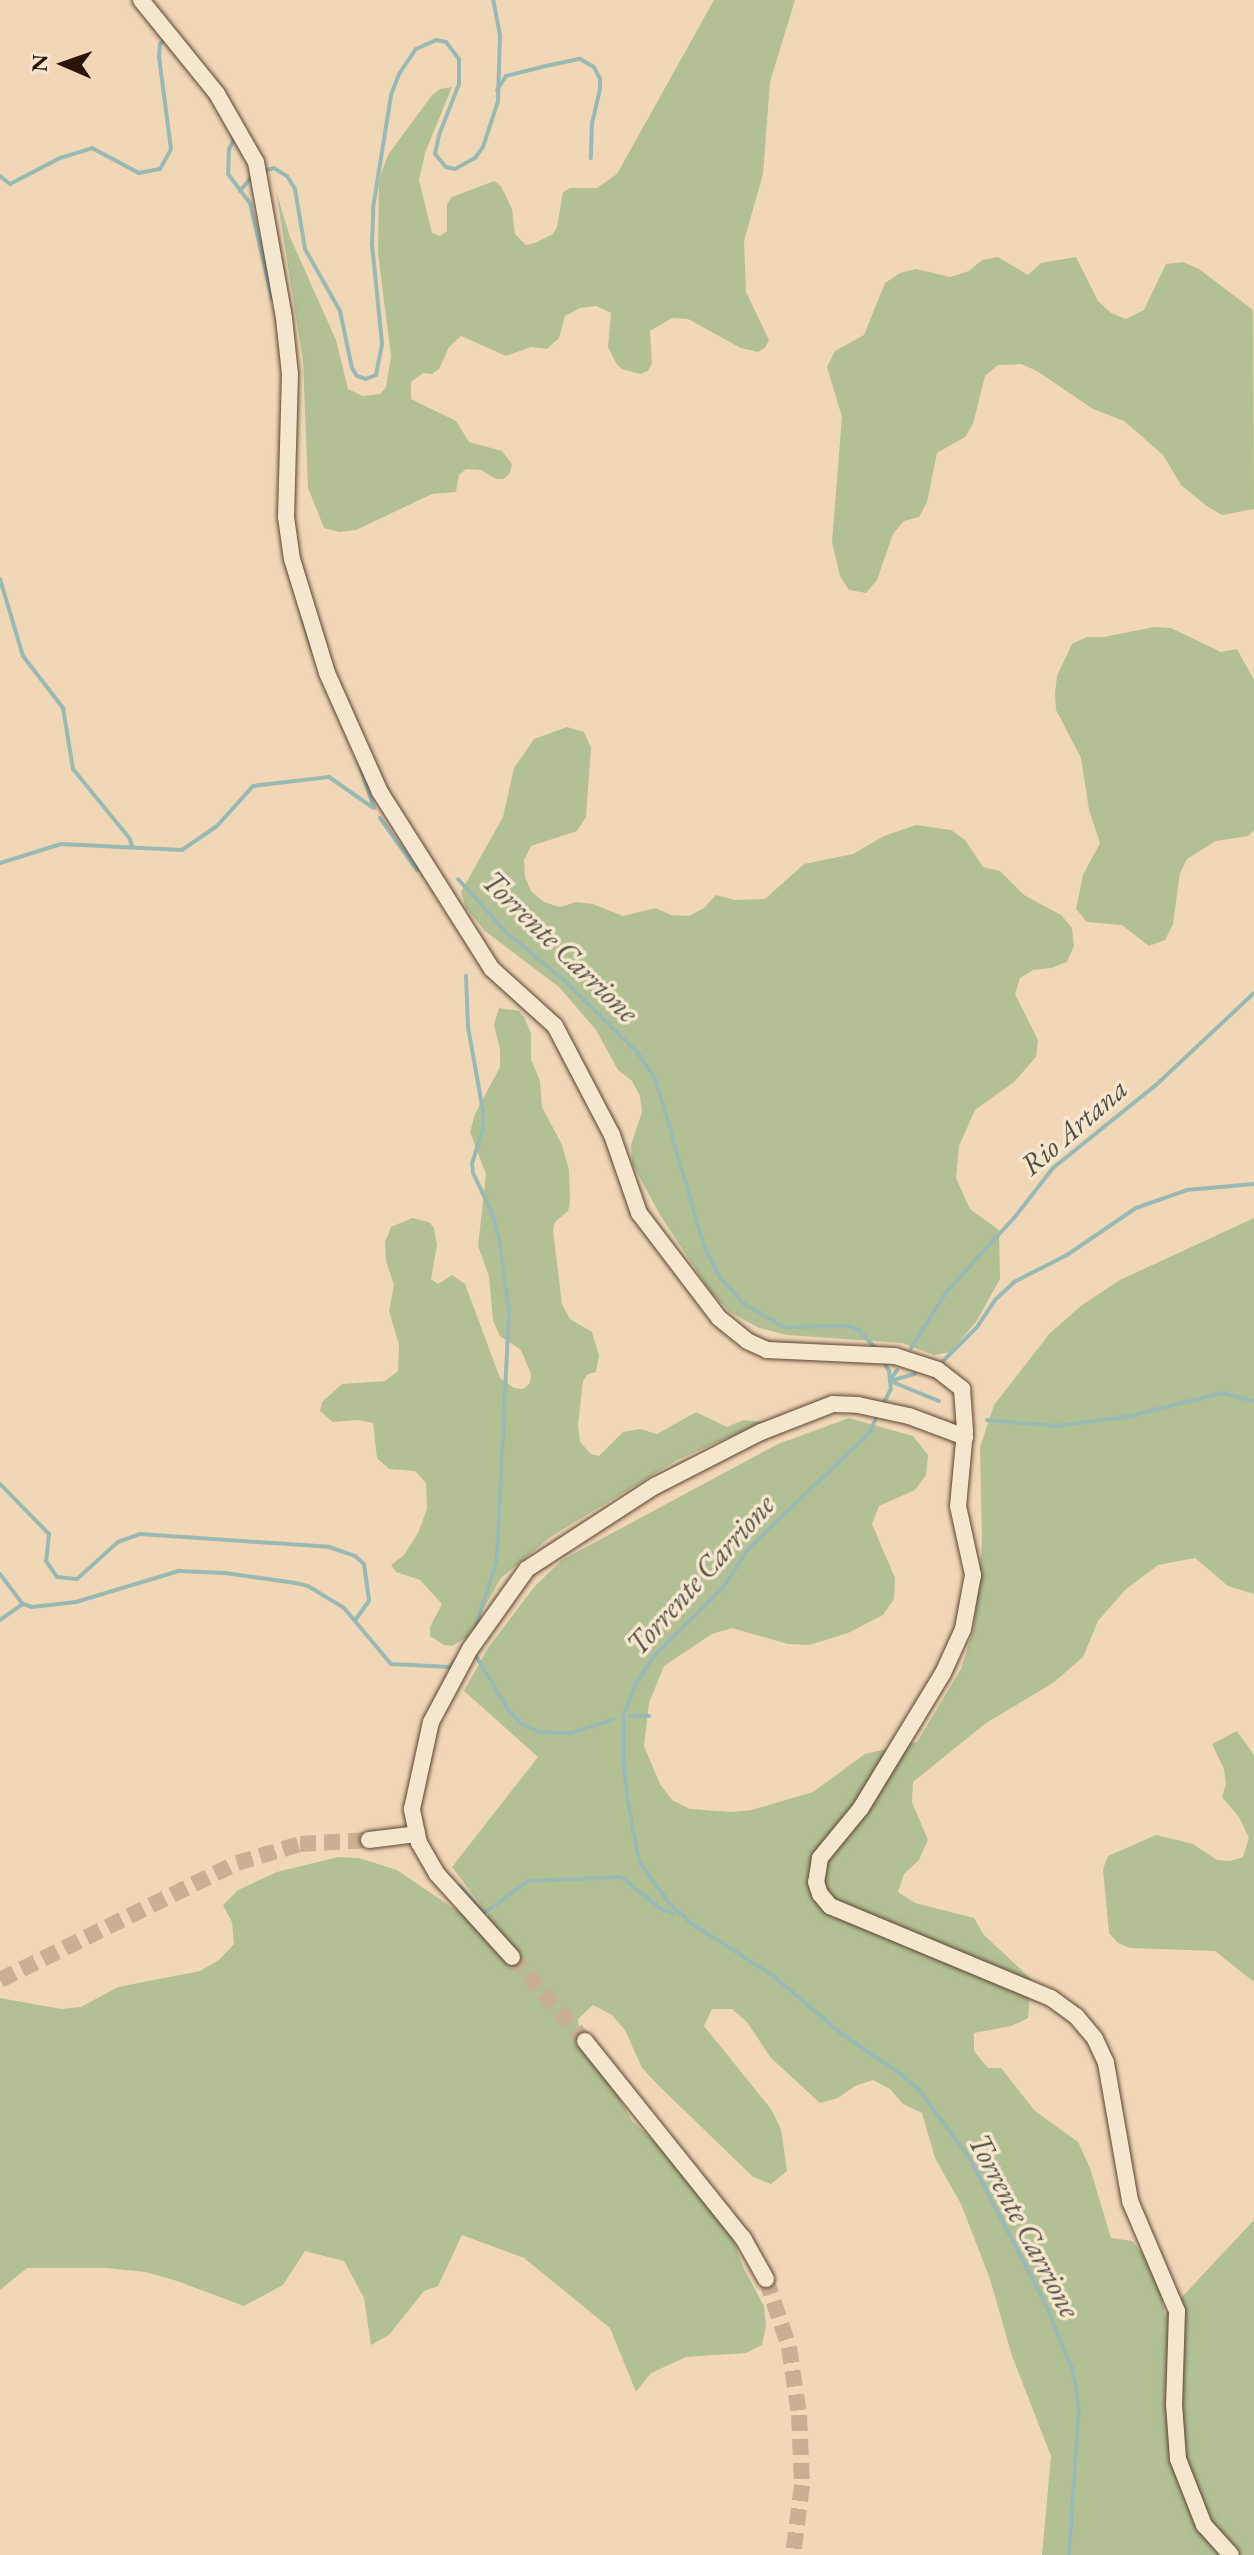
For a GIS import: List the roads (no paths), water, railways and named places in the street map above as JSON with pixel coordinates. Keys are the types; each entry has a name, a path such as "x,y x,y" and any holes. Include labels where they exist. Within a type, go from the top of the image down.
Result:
{"street":[{"path":"141,0 217,94 240,128 256,162 284,318 290,374 286,517 292,559 327,673 380,792 492,969 555,1026 612,1135 639,1213 719,1318 747,1341 767,1350 895,1356 938,1370 956,1382 965,1404 958,1506 973,1575 963,1629 943,1673 861,1808 820,1858 816,1882 820,1894 830,1906 1051,1998 1076,2016 1095,2039 1106,2063 1130,2201 1177,2311 1174,2404 1178,2459 1204,2525 1231,2555"},
{"path":"512,1957 437,1874 417,1834 412,1809 431,1722 470,1649 527,1569 655,1486 761,1432 833,1404 858,1405 909,1416 965,1437"},
{"path":"369,1840 417,1834"},
{"path":"585,2041 743,2238 766,2279"}],"waterway":[{"path":"264,171 274,168 287,176 295,189 305,249 340,311 352,368 357,376 366,379 376,375 382,343 372,245 373,208 391,95 399,74 416,49 436,40 446,42 459,59 459,84 435,154 446,167 455,169 475,158 483,147 498,101 500,35 493,0"},
{"path":"0,176 10,184 60,158 92,148 139,173 160,169 171,149 159,57 160,44 166,38"},
{"path":"497,90 506,76 541,67 580,59 594,67 600,79 600,89 592,124 591,158"},
{"name":"Torrente Carrione","path":"232,135 234,140 229,149 228,174 250,203 272,298"},
{"path":"240,191 252,176"},
{"path":"0,579 23,656 63,708 73,769 130,839 132,847"},
{"name":"Torrente Carrione","path":"303,620 312,650"},
{"name":"Torrente Carrione","path":"361,769 374,808"},
{"path":"0,863 61,844 182,850 217,826 253,786 329,777 372,807"},
{"name":"Torrente Carrione","path":"380,818 417,870"},
{"name":"Torrente Carrione","path":"458,879 507,933 563,979 638,1053 656,1081 704,1246 721,1279 744,1304 784,1327 848,1326 859,1330 875,1348"},
{"path":"466,976 468,1027 483,1111 483,1128 472,1163 473,1173 493,1215 509,1311 497,1560 474,1632"},
{"name":"Rio Artana","path":"911,1348 947,1291 1014,1218 1053,1168 1156,1085 1254,993"},
{"path":"939,1365 977,1327 995,1300 1014,1282 1067,1255 1136,1208 1187,1190 1254,1184"},
{"name":"Torrente Carrione","path":"882,1359 889,1371 891,1389 882,1406"},
{"name":"Rio Artana","path":"891,1379 897,1370"},
{"path":"890,1381 915,1374"},
{"path":"890,1381 939,1401"},
{"path":"987,1420 1056,1426 1126,1417 1222,1393 1254,1401"},
{"name":"Torrente Carrione","path":"878,1414 869,1433 748,1549 723,1588 654,1656 636,1683 623,1717 623,1758 628,1802 639,1862 670,1904 691,1923 772,1975 842,2034 902,2075 919,2090 969,2157 1044,2301 1073,2371 1079,2407 1069,2555"},
{"path":"0,1484 49,1534 46,1561 57,1577 77,1579 118,1542 140,1534 329,1547 355,1556 364,1564 369,1601 355,1620"},
{"path":"0,1574 23,1604 32,1607 76,1602 179,1571 225,1573 295,1583 308,1586 344,1608 391,1664 450,1667 457,1659"},
{"path":"0,1620 23,1604"},
{"path":"476,1656 509,1711 522,1724 539,1732 571,1733 614,1719"},
{"path":"630,1716 649,1716"},
{"path":"460,1886 484,1913 528,1881 621,1877 661,1909 674,1914"}],"tunnel":[{"path":"0,1980 237,1863 300,1844 369,1840"},
{"path":"512,1957 585,2041"},
{"path":"766,2279 789,2347 799,2415 802,2485 793,2555"}]}
